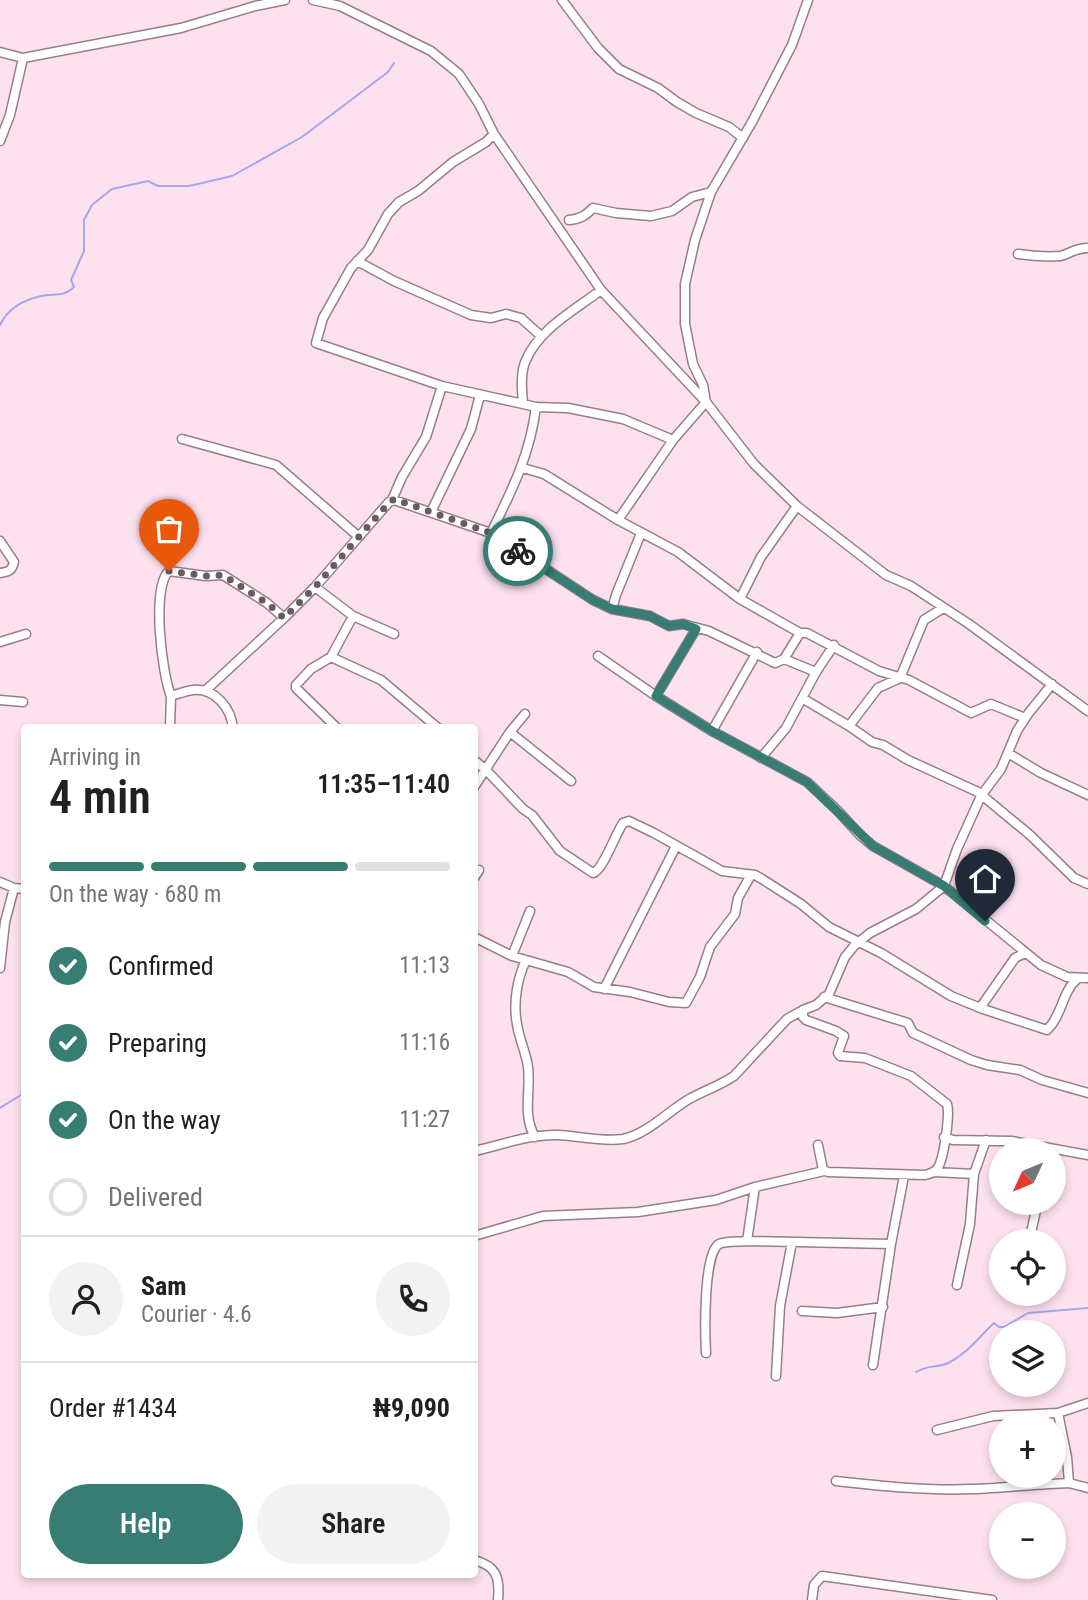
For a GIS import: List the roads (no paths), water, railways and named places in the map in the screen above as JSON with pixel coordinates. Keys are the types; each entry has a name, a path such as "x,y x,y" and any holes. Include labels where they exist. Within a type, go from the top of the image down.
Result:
{"street":[{"path":"0,52 23,58 181,28 255,3 285,0"},
{"path":"313,0 340,6 431,51 459,74 479,104 494,134 601,290 706,402 754,464 797,506 886,575 911,586 1088,711"},
{"path":"562,0 598,48 619,69 658,88 696,113 729,127 743,138"},
{"path":"706,402 703,386 693,364 683,299 695,240 711,192 743,138 792,44 808,0"},
{"path":"0,141 10,115 23,58"},
{"path":"494,134 418,191 399,202 388,214 368,250 351,268 323,318 316,343 442,386 536,407 568,408 623,419 673,440"},
{"path":"569,220 586,216 593,208 598,207 616,214 651,216 672,211 692,197 711,192"},
{"path":"1018,254 1037,257 1062,256 1077,248 1088,248"},
{"path":"358,261 394,281 471,315 491,318 506,314 521,318 541,336"},
{"path":"523,404 525,362 541,336 601,290"},
{"path":"205,691 315,587 392,500 402,477 426,437 442,386"},
{"path":"430,512 466,440 480,395"},
{"path":"618,520 673,440 706,402"},
{"path":"491,533 523,468 533,433 536,407"},
{"path":"182,439 276,465 359,537"},
{"path":"523,468 544,474 618,520 678,552 740,600 800,633 807,633 834,645 879,671 909,680 971,713 991,704 1025,718"},
{"path":"392,500 491,533 593,600 612,609 650,616 669,626 683,624 709,631 775,663 784,659 800,633"},
{"path":"740,600 761,557 797,506"},
{"path":"612,609 641,533"},
{"path":"0,541 14,562 13,568 8,572 0,573"},
{"path":"170,724 171,696 161,658 160,612 166,573 173,571 206,576 223,575 267,603 284,618"},
{"path":"315,587 353,616 394,634"},
{"path":"849,726 878,688 900,678 924,620 943,608"},
{"path":"333,724 296,685 311,669 331,657 353,616"},
{"path":"656,696 696,629"},
{"path":"0,642 26,634"},
{"path":"761,758 786,728 834,645"},
{"path":"712,731 757,652"},
{"path":"598,656 712,731 807,782 873,846 944,886 1051,971 1077,979 1088,978"},
{"path":"331,657 381,680 433,724"},
{"path":"784,659 816,672"},
{"path":"478,1150 557,1135 625,1138 641,1132 691,1098 734,1076 777,1028 823,1000 833,987 845,957 859,943 894,919 916,909 944,886 957,849 983,794 1001,769 1025,718 1052,684"},
{"path":"171,696 192,690 205,691 224,703 232,716 233,724"},
{"path":"802,698 872,742 983,794 1074,878 1088,884"},
{"path":"0,699 23,702"},
{"path":"478,782 510,732 526,714"},
{"path":"510,732 571,781"},
{"path":"1008,753 1041,773 1088,795"},
{"path":"478,763 533,816 560,851 593,873 601,869 616,834 626,821 654,832 722,871 751,874 762,879 801,904 829,927 881,953 951,996 980,1008 1047,1030 1055,1020 1070,986 1077,979"},
{"path":"604,989 676,846"},
{"path":"478,939 512,956 537,965 556,968 594,987 686,1003 700,977 710,947 735,914 738,898 751,874"},
{"path":"0,882 21,889"},
{"path":"0,966 5,922 14,888"},
{"path":"512,956 530,911"},
{"path":"980,1008 1015,958 1025,953"},
{"path":"526,960 520,976 515,1007 529,1070 528,1125 536,1137"},
{"path":"824,996 908,1023 913,1033 971,1060 997,1068 1020,1070 1042,1080 1088,1093"},
{"path":"803,1010 806,1020 844,1036 838,1053 840,1056 865,1058 911,1076 947,1104 949,1113 943,1154 934,1172"},
{"path":"944,1137 954,1140 989,1140"},
{"path":"957,1284 970,1224 974,1174 986,1140"},
{"path":"818,1144 824,1171"},
{"path":"1066,1151 1088,1155"},
{"path":"478,1235 543,1216 638,1212 716,1200 755,1187 824,1171 904,1176 934,1172 974,1174"},
{"path":"873,1365 904,1176"},
{"path":"747,1241 755,1187"},
{"path":"706,1353 706,1294 713,1254 716,1247 722,1243 747,1241 891,1244"},
{"path":"776,1376 780,1306 792,1242"},
{"path":"802,1311 837,1312 883,1307"},
{"path":"1065,1411 1088,1404"},
{"path":"937,1430 989,1417"},
{"path":"1066,1452 1069,1483"},
{"path":"836,1481 934,1489 1069,1483 1088,1488"},
{"path":"478,1562 494,1569 499,1580 498,1600"},
{"path":"812,1600 814,1585 822,1576 992,1600"}],"waterway":[{"path":"0,325 7,314 22,302 41,296 62,294 74,287 71,280 84,251 84,220 92,205 112,189 148,181 158,186 189,186 232,176 302,137 388,72 394,63"},
{"path":"0,1108 21,1095"},
{"path":"916,1372 955,1359 994,1323 1004,1327 1028,1313 1088,1308"}]}
